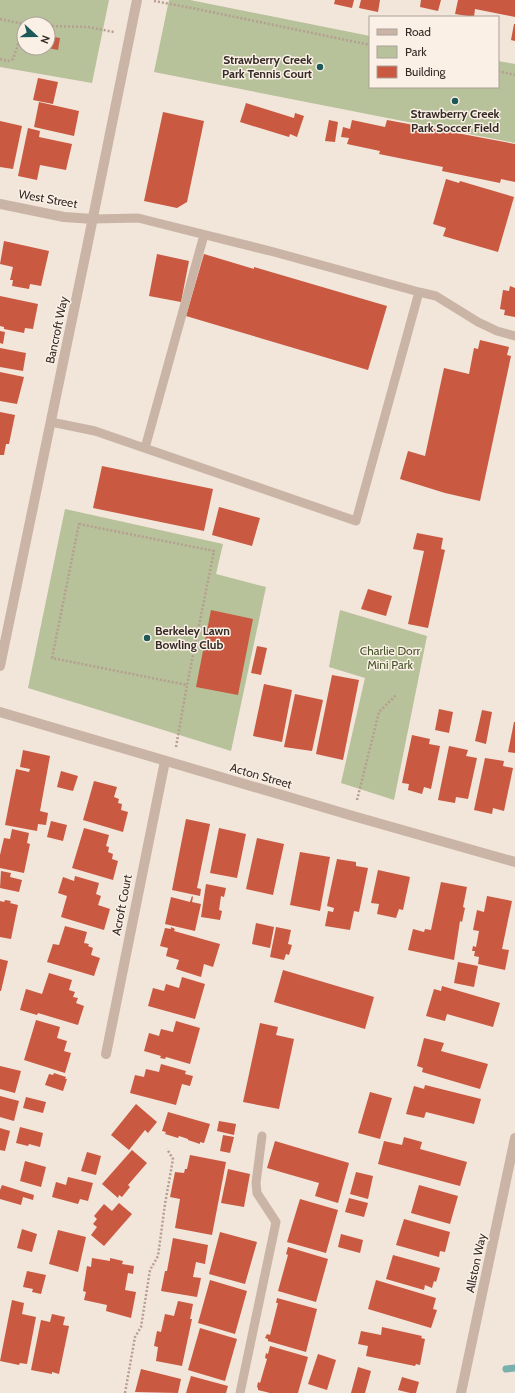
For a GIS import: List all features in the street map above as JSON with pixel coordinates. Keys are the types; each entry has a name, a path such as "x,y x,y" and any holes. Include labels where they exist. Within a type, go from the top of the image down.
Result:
{"street":[{"name":"Bancroft Way","path":"0,666 137,0"},
{"name":"West Street","path":"0,204 64,217 93,219"},
{"name":"Acton Street","path":"0,712 515,862"},
{"name":"Acroft Court","path":"106,1054 169,762"},
{"name":"Allston Way","path":"462,1393 515,1138"}],"lane":[{"path":"93,219 138,218 274,252 436,296 478,322 497,331 515,336"},
{"path":"145,448 204,235"},
{"path":"51,422 95,431 356,521 419,292"},
{"path":"240,1393 276,1222 257,1193 256,1183 262,1136"}],"path":[{"path":"153,1 369,45"},
{"path":"0,19 16,23"},
{"path":"56,26 88,27 130,35"},
{"path":"0,59 8,61 13,58 16,49"},
{"path":"499,71 515,75"},
{"path":"169,762 187,685 214,551 78,524 52,658 187,685"},
{"path":"353,816 379,712 396,695"},
{"path":"125,1393 135,1337 141,1327 150,1270 158,1256 173,1159 168,1148"}],"green space":[{"path":"0,0 109,0 92,83 0,67"},
{"path":"169,0 190,0 369,36 369,88 499,88 499,61 515,64 515,143 154,72"},
{"name":"Berkeley Lawn Bowling Club","path":"65,509 223,544 216,574 266,587 231,751 28,688"},
{"name":"Charlie Dorr Mini Park","path":"340,610 427,636 394,800 341,783 365,678 329,667"}],"building":[{"path":"335,0 354,0 352,8 334,4"},
{"path":"361,0 380,0 378,12 359,8"},
{"path":"421,0 441,0 438,11 420,7"},
{"path":"458,0 515,0 515,17 475,9 474,16 455,14"},
{"path":"515,24 515,41 511,40"},
{"path":"56,37 60,38 58,50 56,50"},
{"path":"38,78 58,82 53,104 33,100"},
{"path":"39,102 79,111 74,136 34,127"},
{"path":"246,103 294,118 295,113 304,116 297,137 290,134 289,137 240,122"},
{"path":"163,112 204,121 187,202 177,208 144,201"},
{"path":"329,120 338,122 335,142 325,141"},
{"path":"352,120 385,127 387,120 515,144 515,182 501,179 500,183 442,171 443,167 379,154 380,151 347,144 349,138 341,137 343,127 350,129"},
{"path":"0,121 22,126 13,169 0,167"},
{"path":"28,128 40,131 39,137 72,144 66,170 40,165 37,180 18,176"},
{"path":"446,179 459,183 460,181 514,197 498,252 443,236 446,228 433,224"},
{"path":"4,241 49,251 41,286 30,284 29,289 12,286 13,280 10,280 13,267 0,264"},
{"path":"157,254 189,261 181,302 149,296"},
{"path":"204,254 387,306 368,370 186,316"},
{"path":"510,286 515,288 515,317 504,315 505,310 500,309 503,290 509,291"},
{"path":"0,296 38,304 33,329 25,328 24,333 4,329 4,327 0,326"},
{"path":"0,331 5,332 3,344 0,343"},
{"path":"480,340 509,347 507,355 511,356 480,501 445,493 400,479 408,451 425,456 444,368 469,374 474,348 478,349"},
{"path":"0,348 26,353 23,371 0,367"},
{"path":"0,372 24,377 17,404 0,401"},
{"path":"0,412 15,415 9,444 6,444 4,455 0,455"},
{"path":"102,466 213,489 204,531 93,508"},
{"path":"219,507 260,518 252,546 212,535"},
{"path":"417,533 443,538 441,549 445,550 428,628 408,624 424,551 413,549"},
{"path":"368,589 392,596 386,616 361,609"},
{"path":"211,610 253,619 238,695 196,687"},
{"path":"257,646 267,648 261,675 251,673"},
{"path":"332,675 359,680 343,760 316,754"},
{"path":"264,684 292,690 282,742 253,736"},
{"path":"295,694 323,700 312,751 284,747"},
{"path":"439,709 453,712 449,733 435,730"},
{"path":"482,710 492,712 486,744 475,741"},
{"path":"515,722 515,753 508,752"},
{"path":"412,735 430,739 429,744 440,746 431,789 424,787 422,794 408,790 409,784 402,783"},
{"path":"449,746 468,750 466,756 477,758 468,799 456,797 455,803 438,800"},
{"path":"23,750 50,756 40,811 48,813 46,825 38,824 37,831 5,825 16,769 29,772 30,769 20,767"},
{"path":"485,758 504,761 503,766 513,768 504,811 493,808 492,814 474,810"},
{"path":"61,771 78,776 73,791 57,787"},
{"path":"94,781 117,787 114,797 119,799 118,803 122,804 121,810 128,812 123,832 83,820"},
{"path":"186,819 210,824 197,888 201,889 200,896 172,890"},
{"path":"51,821 67,825 63,841 47,837"},
{"path":"84,828 109,835 106,846 109,847 108,852 113,854 112,859 118,861 113,880 72,868"},
{"path":"219,828 246,834 237,878 210,873"},
{"path":"12,829 29,833 27,843 30,844 24,873 0,868 0,855 4,838 10,839"},
{"path":"257,838 284,844 273,895 246,889"},
{"path":"300,852 330,857 320,911 290,905"},
{"path":"337,859 356,862 356,866 368,868 359,912 354,911 350,930 325,926 328,911 333,912 334,908 327,906"},
{"path":"378,870 410,877 403,910 399,909 396,918 377,914 379,904 371,903"},
{"path":"1,871 11,873 10,877 22,880 19,892 0,888"},
{"path":"75,876 99,883 96,894 101,896 98,905 110,909 104,930 61,917 67,896 58,893 63,877 74,881"},
{"path":"441,882 467,887 463,907 465,908 462,922 460,921 454,960 408,950 413,929 424,932 425,929 431,930"},
{"path":"206,884 226,888 224,897 221,896 219,910 222,911 220,920 201,917"},
{"path":"192,896 192,902 201,904 195,931 165,924 171,897 190,902"},
{"path":"487,896 512,901 502,949 509,950 505,970 478,964 479,957 474,956 475,951 472,951 473,946 476,947 479,931 473,930 477,910 484,912"},
{"path":"5,900 11,901 10,903 18,905 11,939 0,937 0,901 4,902"},
{"path":"256,923 274,927 270,948 252,944"},
{"path":"65,926 87,932 84,943 89,944 88,946 93,948 91,955 100,958 94,976 47,962 53,944 59,945"},
{"path":"171,927 175,929 174,931 220,944 213,967 204,964 201,977 176,969 179,960 166,956 168,948 160,946 165,928 171,929"},
{"path":"276,927 291,930 288,944 292,945 289,955 286,954 284,960 270,957"},
{"path":"0,959 8,961 1,991 0,991"},
{"path":"458,962 478,966 474,987 454,983"},
{"path":"283,970 374,997 365,1029 274,1002"},
{"path":"49,973 72,980 69,990 75,992 73,997 78,998 76,1003 84,1006 78,1025 38,1013 37,1015 20,1010 26,989 42,994"},
{"path":"182,977 205,984 195,1019 148,1006 153,988 164,991 166,984 179,988"},
{"path":"442,986 500,1003 493,1027 447,1014 445,1021 426,1016 434,989 441,991"},
{"path":"36,1020 60,1027 57,1038 67,1041 64,1051 71,1053 65,1073 24,1060"},
{"path":"176,1021 200,1028 190,1064 166,1057 165,1059 160,1058 161,1056 144,1051 149,1033 159,1036 161,1029 173,1032"},
{"path":"260,1023 278,1027 276,1035 294,1039 279,1109 243,1102"},
{"path":"424,1038 444,1043 441,1051 488,1064 480,1089 422,1072 423,1068 417,1066"},
{"path":"161,1064 186,1071 185,1074 193,1076 190,1086 182,1084 176,1105 130,1093 135,1075 144,1077 146,1069 159,1072"},
{"path":"0,1066 21,1071 15,1093 0,1089"},
{"path":"54,1073 66,1077 65,1079 67,1079 63,1091 45,1085 49,1074 53,1075"},
{"path":"425,1085 481,1099 474,1124 426,1112 424,1118 406,1114 414,1086 424,1089"},
{"path":"370,1092 392,1098 380,1139 358,1133"},
{"path":"0,1096 19,1101 14,1121 0,1117"},
{"path":"26,1097 46,1102 43,1113 23,1108"},
{"path":"136,1104 157,1122 148,1133 145,1130 129,1150 111,1135"},
{"path":"168,1112 210,1124 204,1143 200,1142 200,1144 179,1136 178,1138 165,1134 166,1132 162,1131"},
{"path":"219,1121 236,1124 234,1135 217,1131"},
{"path":"20,1127 43,1133 40,1147 16,1143"},
{"path":"0,1128 10,1131 5,1151 0,1150"},
{"path":"223,1135 234,1137 230,1153 220,1151"},
{"path":"404,1137 422,1142 420,1149 467,1162 460,1186 378,1164 384,1141 402,1145"},
{"path":"275,1141 349,1163 338,1203 315,1196 319,1183 267,1168"},
{"path":"132,1150 147,1163 128,1185 130,1187 122,1197 119,1195 118,1198 102,1184"},
{"path":"87,1152 101,1156 96,1175 81,1171"},
{"path":"190,1155 226,1162 212,1235 175,1228 180,1199 170,1197 175,1172 184,1173 185,1169 187,1169"},
{"path":"25,1161 46,1167 41,1187 20,1181"},
{"path":"228,1169 250,1174 244,1207 221,1203"},
{"path":"356,1172 373,1176 368,1199 350,1194"},
{"path":"68,1177 93,1183 88,1201 80,1199 78,1204 52,1197 56,1182 66,1185"},
{"path":"2,1185 34,1195 33,1200 23,1197 21,1205 0,1199 0,1190"},
{"path":"419,1185 458,1196 450,1224 411,1213"},
{"path":"349,1198 368,1203 364,1217 345,1212"},
{"path":"300,1199 338,1210 326,1253 287,1242"},
{"path":"119,1203 132,1214 104,1246 91,1235 97,1227 93,1224 97,1219 94,1216 104,1204 112,1211"},
{"path":"404,1219 450,1232 445,1252 440,1251 439,1257 396,1245"},
{"path":"22,1229 37,1234 32,1252 17,1248"},
{"path":"58,1230 86,1237 78,1272 49,1264"},
{"path":"220,1232 257,1242 245,1284 209,1274"},
{"path":"341,1234 363,1240 360,1253 338,1247"},
{"path":"173,1238 208,1245 205,1264 196,1262 193,1277 201,1278 197,1297 161,1291 165,1271 167,1271"},
{"path":"288,1247 328,1259 316,1302 278,1291 288,1255 286,1254"},
{"path":"393,1255 440,1268 436,1282 434,1281 432,1288 425,1285 424,1290 386,1279"},
{"path":"92,1258 110,1261 110,1258 123,1261 122,1264 134,1266 133,1274 128,1273 125,1290 136,1292 131,1318 106,1311 107,1305 84,1300 86,1292 83,1291 87,1266 91,1267"},
{"path":"27,1271 46,1275 41,1294 32,1292 33,1289 23,1287"},
{"path":"210,1280 247,1291 235,1334 198,1323"},
{"path":"376,1280 436,1298 433,1309 437,1310 431,1328 368,1309"},
{"path":"277,1298 317,1309 306,1352 268,1341 268,1339 265,1338 267,1334 270,1335 278,1303 276,1303"},
{"path":"12,1300 24,1303 22,1314 36,1317 27,1364 20,1363 19,1365 0,1361"},
{"path":"178,1301 193,1304 190,1319 192,1319 182,1366 156,1361 158,1347 154,1346 157,1331 161,1332 165,1314 174,1316"},
{"path":"52,1314 65,1317 63,1325 69,1326 59,1374 31,1370 41,1320 50,1322"},
{"path":"382,1327 422,1336 421,1338 425,1339 420,1365 416,1364 415,1366 366,1356 368,1346 358,1344 361,1331 381,1335"},
{"path":"200,1328 237,1339 225,1381 188,1370"},
{"path":"270,1346 308,1357 298,1393 270,1393 258,1390 258,1382 260,1383 267,1359 265,1358 266,1353 268,1354"},
{"path":"318,1354 336,1360 327,1390 308,1384"},
{"path":"358,1367 371,1371 365,1393 351,1393"},
{"path":"141,1369 181,1379 178,1393 135,1392"},
{"path":"191,1376 228,1386 226,1393 186,1393"},
{"path":"402,1377 419,1382 416,1393 398,1390"}],"waterway":[{"path":"506,1369 515,1368"}],"place":[{"name":"Strawberry Creek Park Tennis Court","path":"320,67"},
{"name":"Strawberry Creek Park Soccer Field","path":"455,101"},
{"name":"Berkeley Lawn Bowling Club","path":"147,638"}]}
